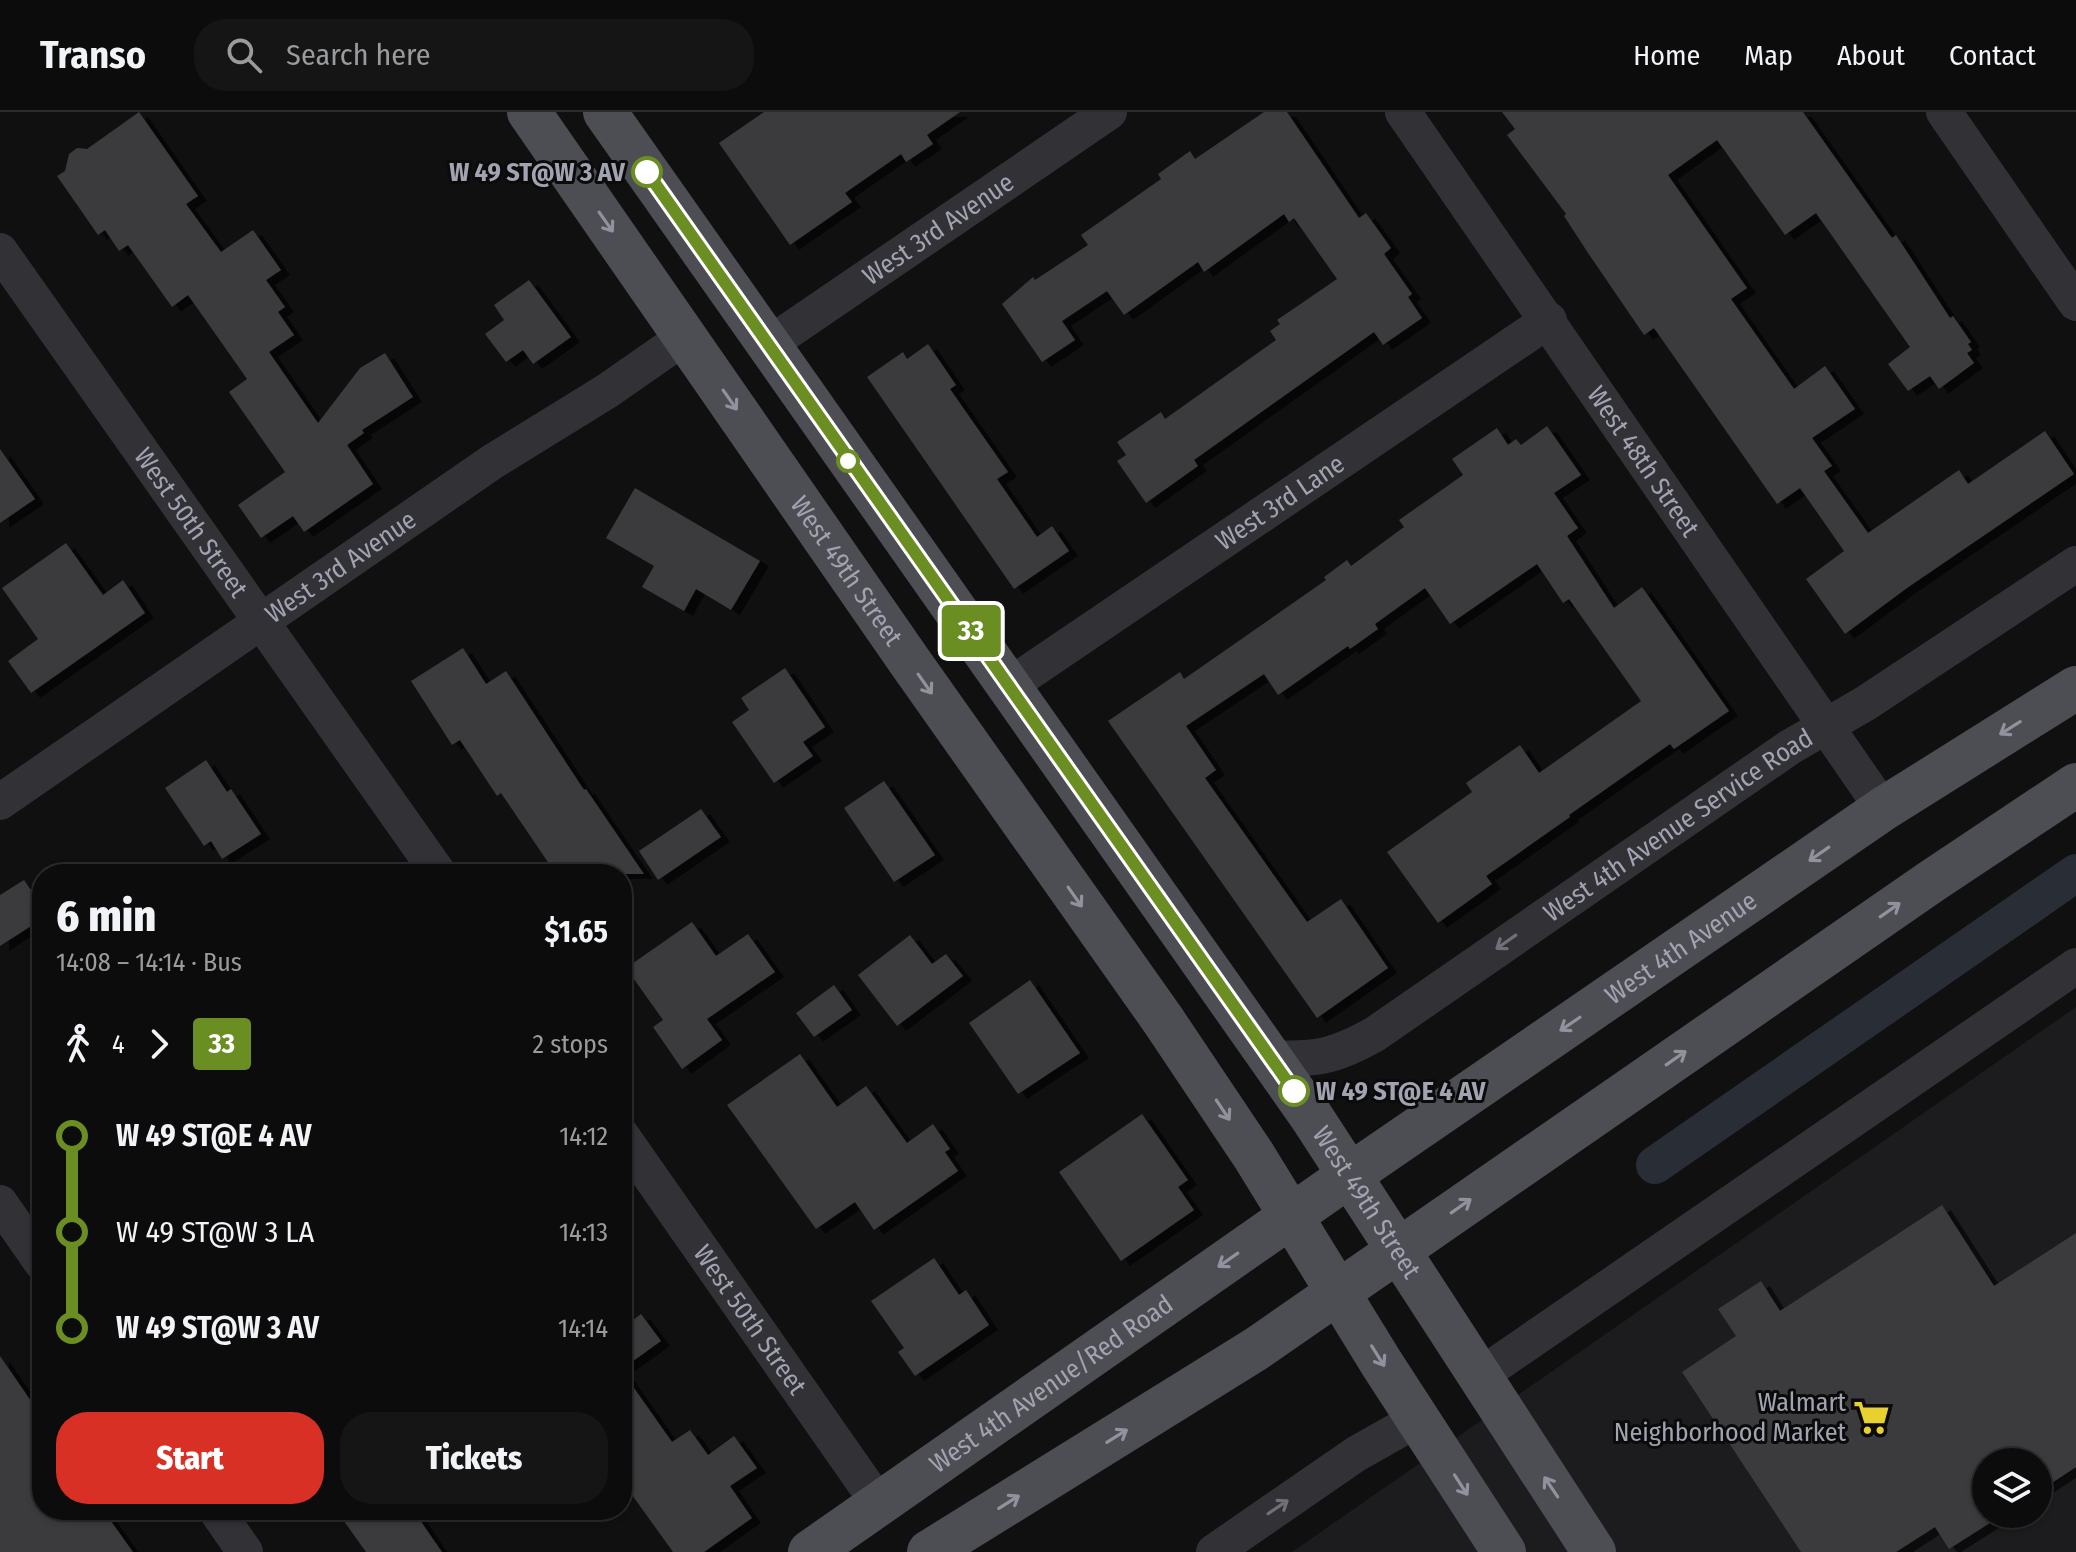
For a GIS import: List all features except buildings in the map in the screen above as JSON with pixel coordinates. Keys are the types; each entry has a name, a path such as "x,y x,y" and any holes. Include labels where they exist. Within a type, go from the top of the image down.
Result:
{"main road":[{"name":"West 49th Street","path":"529,112 919,675 1163,1020 1292,1215 1504,1552"},
{"name":"West 49th Street","path":"605,112 1270,1058 1350,1175 1594,1552"},
{"path":"683,223 692,264 686,336 715,339 744,354 811,408"},
{"name":"West 4th Avenue","path":"1292,1215 1883,809 2076,688"},
{"path":"929,1552 1256,1349 2076,785"},
{"name":"West 4th Avenue/Red Road","path":"810,1552 1292,1215"}],"street":[{"name":"West 3rd Avenue","path":"768,345 1109,112"},
{"name":"West 48th Street","path":"1403,112 1883,809"},
{"path":"1944,112 2076,303"},
{"name":"West 50th Street","path":"0,251 432,864"},
{"name":"West 3rd Lane","path":"1010,685 1549,320"},
{"name":"West 3rd Avenue","path":"0,802 492,462 607,391 686,336"},
{"name":"West 4th Avenue Service Road","path":"1270,1058 1311,1059 1334,1053 1375,1034 1765,764 1866,703 2076,564"},
{"path":"1478,1377 2076,966"},
{"name":"West 50th Street","path":"632,1150 879,1504"},
{"path":"0,1203 32,1249"},
{"path":"1214,1552 1356,1454 1418,1419"},
{"path":"223,1520 245,1552"}],"shaded area":[{"path":"2076,1007 2076,1552 1292,1552"}],"waterway":[{"path":"1655,1165 2076,873"}],"bus line":[{"name":"33","path":"647,172 1294,1091"}],"place":[{"name":"W 49 ST@W 3 AV","path":"647,172"},
{"name":"W 49 ST@E 4 AV","path":"1294,1091"},
{"name":"Walmart Neighborhood Market","path":"1872,1417"}]}
